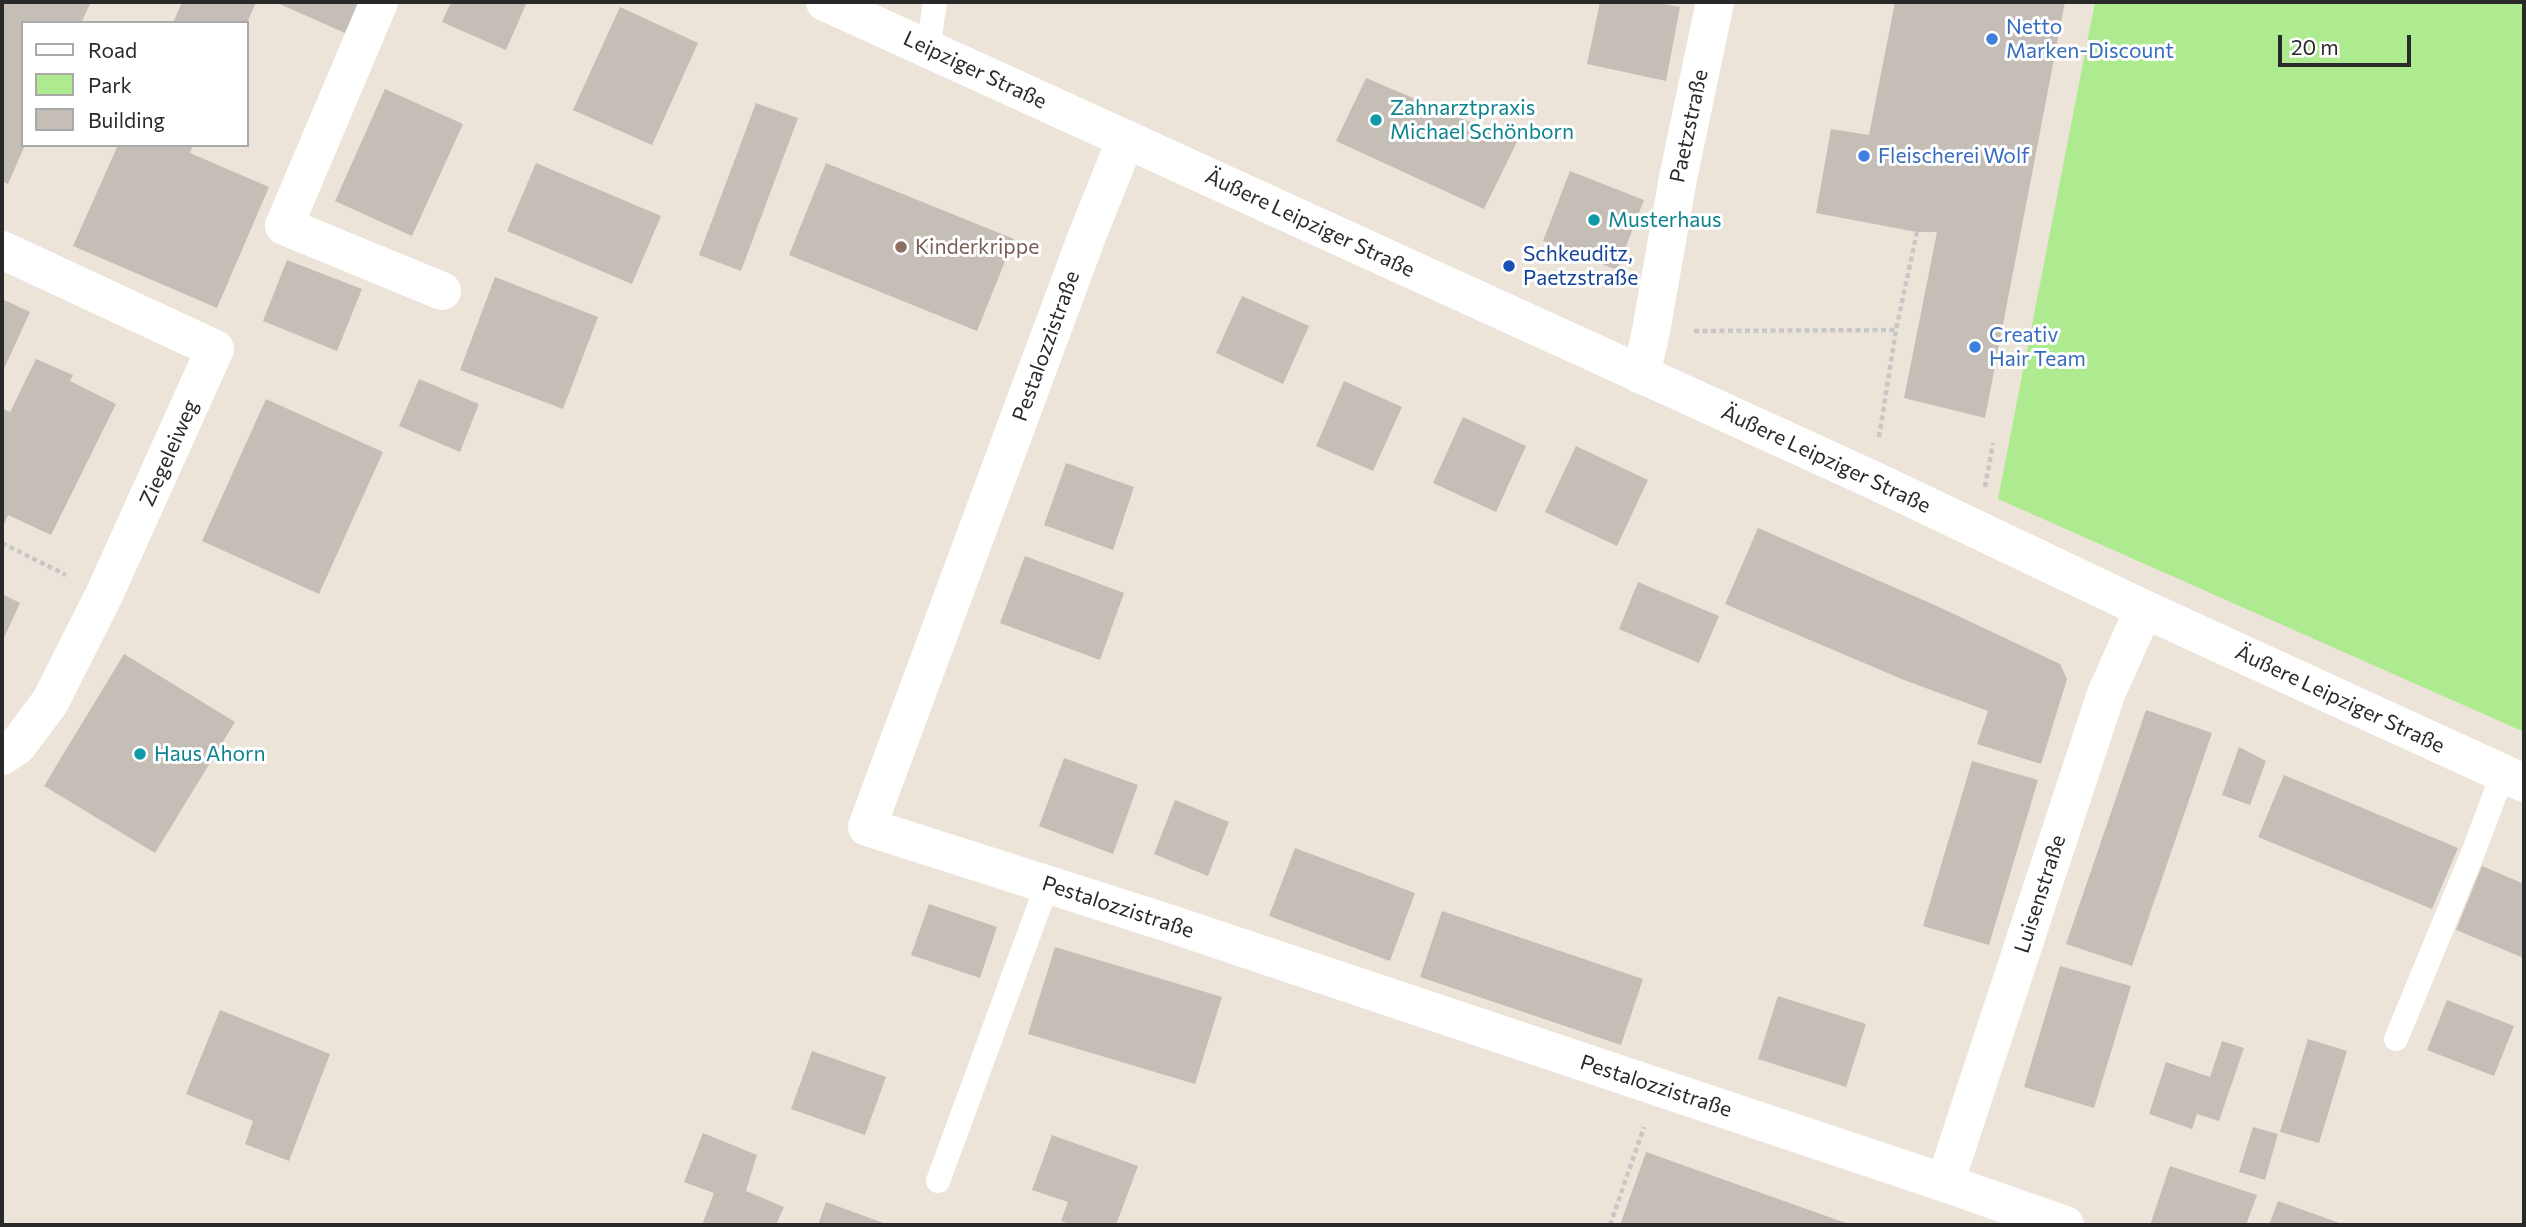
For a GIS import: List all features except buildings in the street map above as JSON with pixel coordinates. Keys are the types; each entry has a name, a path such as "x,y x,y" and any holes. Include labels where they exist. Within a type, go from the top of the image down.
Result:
{"street":[{"path":"379,2 284,226 442,292"},
{"name":"Leipziger Straße","path":"825,2 1126,139"},
{"name":"Paetzstraße","path":"1641,375 1715,2"},
{"name":"Äußere Leipziger Straße","path":"1126,139 1871,479 2144,609 2514,778"},
{"name":"Pestalozzistraße","path":"1126,139 1082,249 867,827 1168,923 2065,1225"},
{"name":"Ziegeleiweg","path":"2,250 215,349 104,595 50,702 17,746 2,756"},
{"name":"Luisenstraße","path":"1945,1183 2106,694 2144,609"}],"lane":[{"path":"928,49 935,2"},
{"path":"2396,1039 2514,778"},
{"path":"938,1181 1047,885"}],"path":[{"path":"1871,479 1896,330 1917,232"},
{"path":"1651,331 1896,330"},
{"path":"2,543 104,595"},
{"path":"1611,1225 1657,1087"}],"green space":[{"path":"2095,2 2524,2 2522,731 1998,499"}],"place":[{"name":"Netto Marken-Discount","path":"1992,39"},
{"name":"Zahnarztpraxis Michael Schönborn","path":"1376,120"},
{"name":"Fleischerei Wolf","path":"1864,156"},
{"name":"Musterhaus","path":"1594,220"},
{"name":"Kinderkrippe","path":"901,247"},
{"name":"Schkeuditz, Paetzstraße","path":"1509,266"},
{"name":"Creativ Hair Team","path":"1975,347"},
{"name":"Haus Ahorn","path":"140,754"}]}
